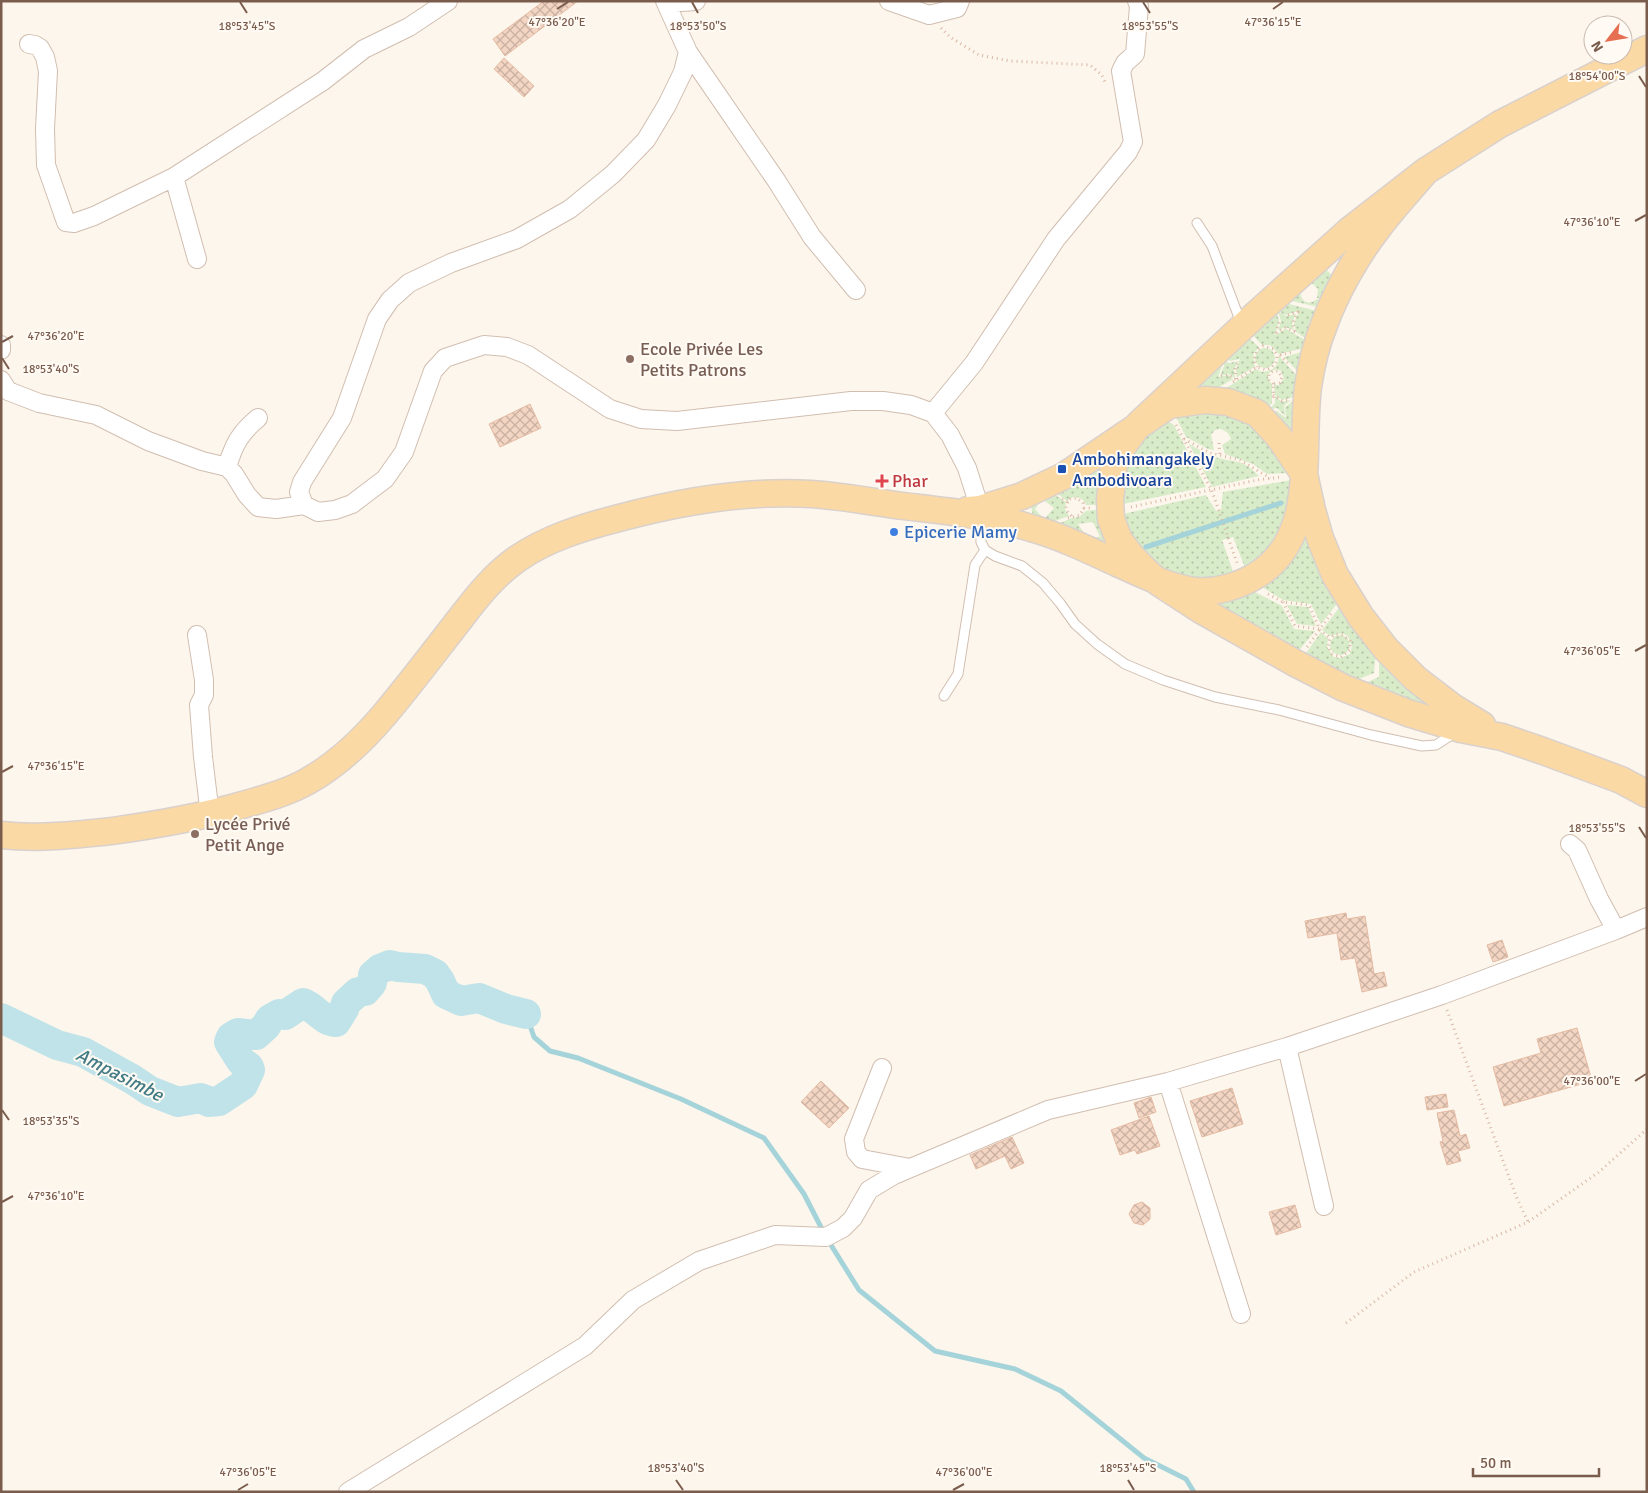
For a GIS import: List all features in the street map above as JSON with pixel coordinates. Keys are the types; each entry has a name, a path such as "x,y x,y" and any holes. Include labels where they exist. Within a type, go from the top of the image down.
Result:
{"main road":[{"path":"1426,172 1377,228 1357,260 1326,320 1314,356 1307,390 1304,474 1298,520 1283,550 1263,572 1245,582 1221,590 1198,592 1158,582 1132,557 1119,540 1110,511 1111,481 1114,464 1120,450 1140,424 1242,327 1350,230 1426,172 1500,124 1647,49"},
{"path":"980,512 1064,476 1168,405 1205,400 1228,402 1257,413 1279,438 1304,474 1320,538 1335,575 1361,618 1386,650 1416,679 1454,708 1502,737"},
{"path":"1,835 51,837 144,827 210,815 270,797 305,783 342,757 361,740 383,716 472,603 505,568 519,557 542,544 582,528 684,502 746,494 812,494 950,512 980,512 1032,528 1091,550 1158,582 1200,610 1344,688 1408,713 1461,729 1502,737 1621,780 1647,794"}],"street":[{"path":"29,44 40,48 45,57 48,71 45,129 46,165 66,222 74,223 94,216 174,177 323,81 364,49 409,27 448,1"},
{"path":"696,1 665,2 688,52 812,237 856,290"},
{"path":"889,1 929,15 958,8 960,1"},
{"path":"933,413 974,363 1056,239 1128,152 1133,142 1121,71 1125,63 1135,54 1139,6 1137,1"},
{"path":"304,505 299,492 302,482 342,418 377,319 390,300 409,283 451,263 517,239 570,208 613,174 646,140 667,105 683,72 688,52"},
{"path":"174,177 197,259"},
{"path":"1,345 1,350"},
{"path":"1,380 8,391 38,403 96,415 148,441 202,461 227,467 234,474 247,496 258,507 276,509 304,505 318,512 335,510 352,504 386,478 404,452 433,370 445,358 484,345 507,347 528,355 610,410 641,419 677,421 851,401 883,401 911,405 933,413 950,435 967,468 980,512"},
{"path":"227,467 234,444 246,427 258,418"},
{"path":"197,635 204,680 204,695 198,705 202,757 210,815"},
{"path":"1570,844 1577,850 1599,899 1616,930"},
{"path":"348,1492 584,1346 633,1300 699,1261 775,1235 826,1237 843,1228 854,1218 869,1190 910,1168 1048,1110 1168,1082 1287,1047 1442,995 1647,917"},
{"path":"1287,1047 1324,1206"},
{"path":"882,1068 854,1139 856,1152 862,1159 910,1168"},
{"path":"1168,1082 1241,1314"}],"lane":[{"path":"1197,223 1212,246 1242,327"},
{"path":"980,512 981,542 985,550 995,556 1022,566 1043,583 1075,624 1097,644 1125,664 1163,680 1215,696 1279,710 1370,736 1422,746 1436,745 1461,729"},
{"path":"944,696 958,674 975,565 985,550"}],"path":[{"path":"929,15 950,37 979,55 1010,61 1090,65 1102,75 1106,83"},
{"path":"1276,333 1280,314 1285,316 1298,312 1293,323 1295,332"},
{"path":"1263,346 1273,349 1277,355 1274,366 1266,370 1257,367 1254,360 1257,350 1263,346"},
{"path":"1205,400 1257,367"},
{"path":"1259,416 1274,403 1273,384 1269,380 1270,374 1273,371 1278,371 1282,375 1282,380 1273,384"},
{"path":"1176,424 1212,491 1229,540"},
{"path":"1184,439 1210,453 1240,460 1270,478"},
{"path":"1219,443 1220,456"},
{"path":"1072,517 1066,508 1070,500 1077,498 1083,503 1084,508 1103,507 1110,511 1257,480 1304,474"},
{"path":"1044,486 1068,502"},
{"path":"1245,582 1283,602 1309,606 1320,630 1330,638"},
{"path":"1295,663 1346,592"},
{"path":"1283,602 1295,626 1320,630"},
{"path":"1336,634 1343,634 1350,641 1350,650 1341,657 1332,654 1328,646 1330,638 1336,634"},
{"path":"1442,995 1510,1180 1528,1222"},
{"path":"1346,1323 1414,1272 1528,1222 1599,1172 1647,1130"}],"green space":[{"path":"1322,266 1333,276 1322,299 1317,298 1318,289 1313,284 1309,284 1300,292 1306,302 1317,299 1321,301 1318,307 1283,299"},
{"path":"1281,302 1317,311 1308,340 1296,332 1294,323 1299,311 1285,315 1276,309 1279,321 1275,335 1286,329 1307,341 1305,348 1279,354 1270,345 1262,345 1249,331"},
{"path":"1278,311 1286,316 1296,314 1292,323 1294,330 1285,327 1278,331 1281,321"},
{"path":"1245,334 1259,347 1253,354 1255,367 1237,377 1236,370 1240,359 1230,361 1222,356"},
{"path":"1265,348 1272,351 1275,358 1272,365 1265,368 1258,365 1255,358 1258,351"},
{"path":"1305,351 1300,374 1284,357"},
{"path":"1279,356 1299,378 1298,396 1282,400 1275,395 1274,385 1279,385 1284,379 1281,371 1276,369 1269,373 1268,378 1272,385 1272,403 1265,410 1217,394 1256,369 1262,372 1269,371 1276,366"},
{"path":"1220,358 1222,366 1218,377 1229,375 1233,379 1213,391 1179,395"},
{"path":"1221,358 1229,363 1239,361 1234,369 1235,379 1229,374 1220,376 1224,366"},
{"path":"1275,396 1282,402 1291,400 1284,406 1285,416 1277,408 1269,409 1275,403"},
{"path":"1297,398 1294,442 1266,412 1277,411 1286,418 1285,407"},
{"path":"1213,407 1255,424 1290,473 1267,474 1253,464 1225,454 1222,445 1231,439 1227,432 1220,429 1215,430 1211,435 1214,450 1208,449 1186,437 1175,415"},
{"path":"1164,419 1174,425 1206,487 1118,505 1123,459"},
{"path":"1189,444 1212,456 1248,466 1259,476 1212,487"},
{"path":"1103,458 1102,505 1086,505 1078,497 1067,501 1052,490"},
{"path":"1292,480 1286,530 1247,573 1233,537 1222,540 1235,577 1226,581 1175,576 1144,558 1119,515 1206,495 1216,511 1221,510 1223,492"},
{"path":"1049,491 1066,502 1065,509 1069,516 1044,525 1045,518 1054,508 1042,499 1035,509 1044,519 1034,521 1030,501"},
{"path":"1102,509 1120,557 1089,539 1100,537 1093,522 1078,524 1088,539 1051,527 1079,517 1086,511"},
{"path":"1307,523 1340,600 1321,624 1311,604 1283,600 1259,585"},
{"path":"1251,590 1282,606 1294,629 1315,631 1297,653 1207,600"},
{"path":"1342,604 1376,652 1374,673 1354,681 1304,656 1321,632 1328,639 1327,647 1334,657 1340,658 1350,654 1352,646 1348,636 1342,633 1330,636 1322,630"},
{"path":"1287,605 1308,607 1316,626 1297,624"},
{"path":"1340,635 1347,638 1350,645 1347,652 1340,655 1333,652 1330,645 1333,638"},
{"path":"1379,655 1439,712 1363,684 1379,677"}],"building":[{"path":"544,1 578,1 505,56 493,39"},
{"path":"504,58 534,86 524,97 494,69"},
{"path":"530,404 541,428 500,447 489,424"},
{"path":"1346,913 1347,919 1365,916 1374,974 1384,972 1387,986 1362,992 1355,958 1341,960 1337,933 1308,938 1305,921"},
{"path":"1502,940 1508,957 1493,962 1487,945"},
{"path":"1577,1028 1592,1081 1504,1106 1493,1067 1541,1053 1537,1039"},
{"path":"821,1081 849,1108 829,1128 801,1102"},
{"path":"1232,1088 1243,1124 1202,1137 1190,1101"},
{"path":"1446,1094 1448,1107 1427,1110 1425,1097"},
{"path":"1151,1097 1156,1112 1139,1118 1134,1103"},
{"path":"1454,1110 1460,1136 1466,1134 1470,1148 1458,1151 1461,1161 1447,1165 1440,1142 1443,1141 1437,1113"},
{"path":"1149,1116 1160,1146 1137,1154 1135,1150 1120,1155 1111,1130"},
{"path":"1012,1137 1024,1163 1011,1169 1005,1156 976,1169 970,1155"},
{"path":"1142,1202 1150,1208 1150,1219 1143,1225 1134,1223 1129,1214 1134,1205"},
{"path":"1295,1205 1301,1227 1276,1235 1269,1212"}],"waterway":[{"path":"1146,547 1281,503"},
{"name":"Ampasimbe","path":"1,1018 57,1045 83,1052 150,1091 178,1102 201,1098 209,1102 219,1101 243,1085 250,1070 241,1061 229,1042 231,1037 238,1033 256,1035 266,1026 270,1019 279,1014 285,1015 303,1003 323,1017 336,1022 346,1003 358,992 365,991 372,983 373,975 380,969 390,965 425,969 435,974 446,994 461,1001 479,998 506,1009 526,1014"},
{"path":"526,1014 534,1037 550,1051 578,1058 681,1099 764,1138 804,1194 826,1237 859,1290 935,1351 1015,1369 1061,1391 1144,1458 1186,1479 1194,1492"}],"place":[{"name":"Ecole Privée Les Petits Patrons","path":"630,359"},
{"name":"Ambohimangakely Ambodivoara","path":"1062,469"},
{"name":"Phar","path":"882,481"},
{"name":"Epicerie Mamy","path":"894,532"},
{"name":"Lycée Privé Petit Ange","path":"195,834"}]}
